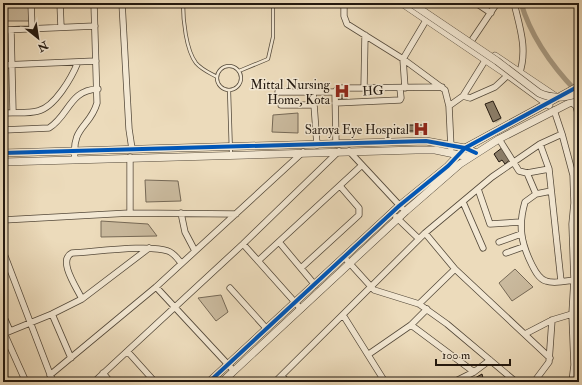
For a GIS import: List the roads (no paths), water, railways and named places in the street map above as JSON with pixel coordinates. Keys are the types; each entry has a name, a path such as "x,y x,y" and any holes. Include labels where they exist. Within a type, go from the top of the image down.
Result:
{"street":[{"path":"31,3 32,28"},
{"path":"60,3 61,27"},
{"path":"75,160 75,138 94,110 98,89 94,3"},
{"path":"122,3 129,129 132,149"},
{"path":"344,3 344,16 347,24 403,59 442,87 447,95 451,145 455,154"},
{"path":"402,3 412,6 497,61 539,93 546,96 563,97 579,93"},
{"path":"412,6 417,3 541,89 557,98 564,105"},
{"path":"476,3 491,13"},
{"path":"467,47 497,3"},
{"path":"514,3 523,38 524,52 517,81"},
{"path":"412,6 426,20 486,59 547,102 554,110 576,174 572,224 576,277 572,314 576,323 572,382"},
{"path":"403,88 403,59 431,13"},
{"path":"3,30 94,26"},
{"path":"11,30 13,112"},
{"path":"364,88 365,35"},
{"path":"449,106 463,96 486,59"},
{"path":"3,65 96,61"},
{"path":"3,113 36,112 48,106 70,79 78,62"},
{"path":"463,96 470,98 495,87 508,75"},
{"path":"209,382 399,206 448,166 455,154 547,102 579,86"},
{"path":"94,382 128,352 174,306 242,244 338,148 335,103 336,89 442,87"},
{"name":"HG","path":"335,103 400,100 403,88"},
{"path":"3,130 49,128 54,125 82,92 98,89"},
{"path":"313,91 317,145"},
{"path":"278,92 335,92"},
{"path":"222,382 406,211 469,157 564,105 576,103 579,118"},
{"path":"281,105 313,105"},
{"path":"275,382 372,287 419,238 478,188 513,161 540,144 562,134"},
{"path":"500,139 519,171 527,173 549,169"},
{"path":"3,162 303,152 426,142 465,148 476,153"},
{"path":"540,144 549,169 561,281"},
{"path":"3,153 317,145 349,151 435,150 469,157"},
{"path":"349,151 361,166 399,206 406,211"},
{"path":"50,375 156,287 303,152"},
{"path":"130,157 130,212"},
{"path":"258,261 361,166"},
{"path":"527,173 536,194"},
{"path":"301,268 359,215 359,208 340,186"},
{"path":"478,188 490,224 521,222"},
{"path":"551,191 536,194 525,202 521,222 523,247 540,277 548,282 561,281 576,277"},
{"path":"463,202 482,248"},
{"path":"574,203 579,216"},
{"path":"3,220 130,212 236,214"},
{"path":"181,213 185,232 195,251"},
{"path":"393,213 419,238"},
{"path":"425,233 455,269 550,358"},
{"path":"499,242 521,234"},
{"path":"279,242 315,284"},
{"path":"242,244 301,309"},
{"path":"506,253 523,247"},
{"path":"82,299 67,268 66,259 68,255 72,253 149,248 166,250 172,253 181,263"},
{"path":"6,333 52,314 82,299 149,248"},
{"path":"3,251 53,382"},
{"path":"344,257 378,292 419,304 427,309 516,382"},
{"path":"419,304 455,269"},
{"path":"156,287 234,371"},
{"path":"230,288 266,328"},
{"path":"369,354 411,325 427,309"},
{"path":"52,314 72,358"},
{"path":"525,334 552,320 572,314"},
{"path":"3,315 6,333 26,382"},
{"path":"344,315 385,382"},
{"path":"534,382 550,358 552,320"},
{"path":"411,325 474,372"},
{"path":"128,352 155,382"},
{"path":"454,382 474,372 490,360"},
{"path":"103,373 110,382"},
{"path":"281,376 288,382"}],"lane":[{"path":"183,3 186,34 192,57 203,70 217,77"},
{"path":"239,71 268,58 273,37 273,3"},
{"path":"226,66 235,68 239,71 241,80 237,88 229,90 220,86 217,77 219,72 226,66"},
{"path":"229,90 231,155"}],"waterway":[{"path":"521,3 525,16 536,39 551,61 576,91"}],"place":[{"name":"Mittal Nursing Home, Kota","path":"342,91"},
{"name":"Saroya Eye Hospital","path":"421,129"}]}
